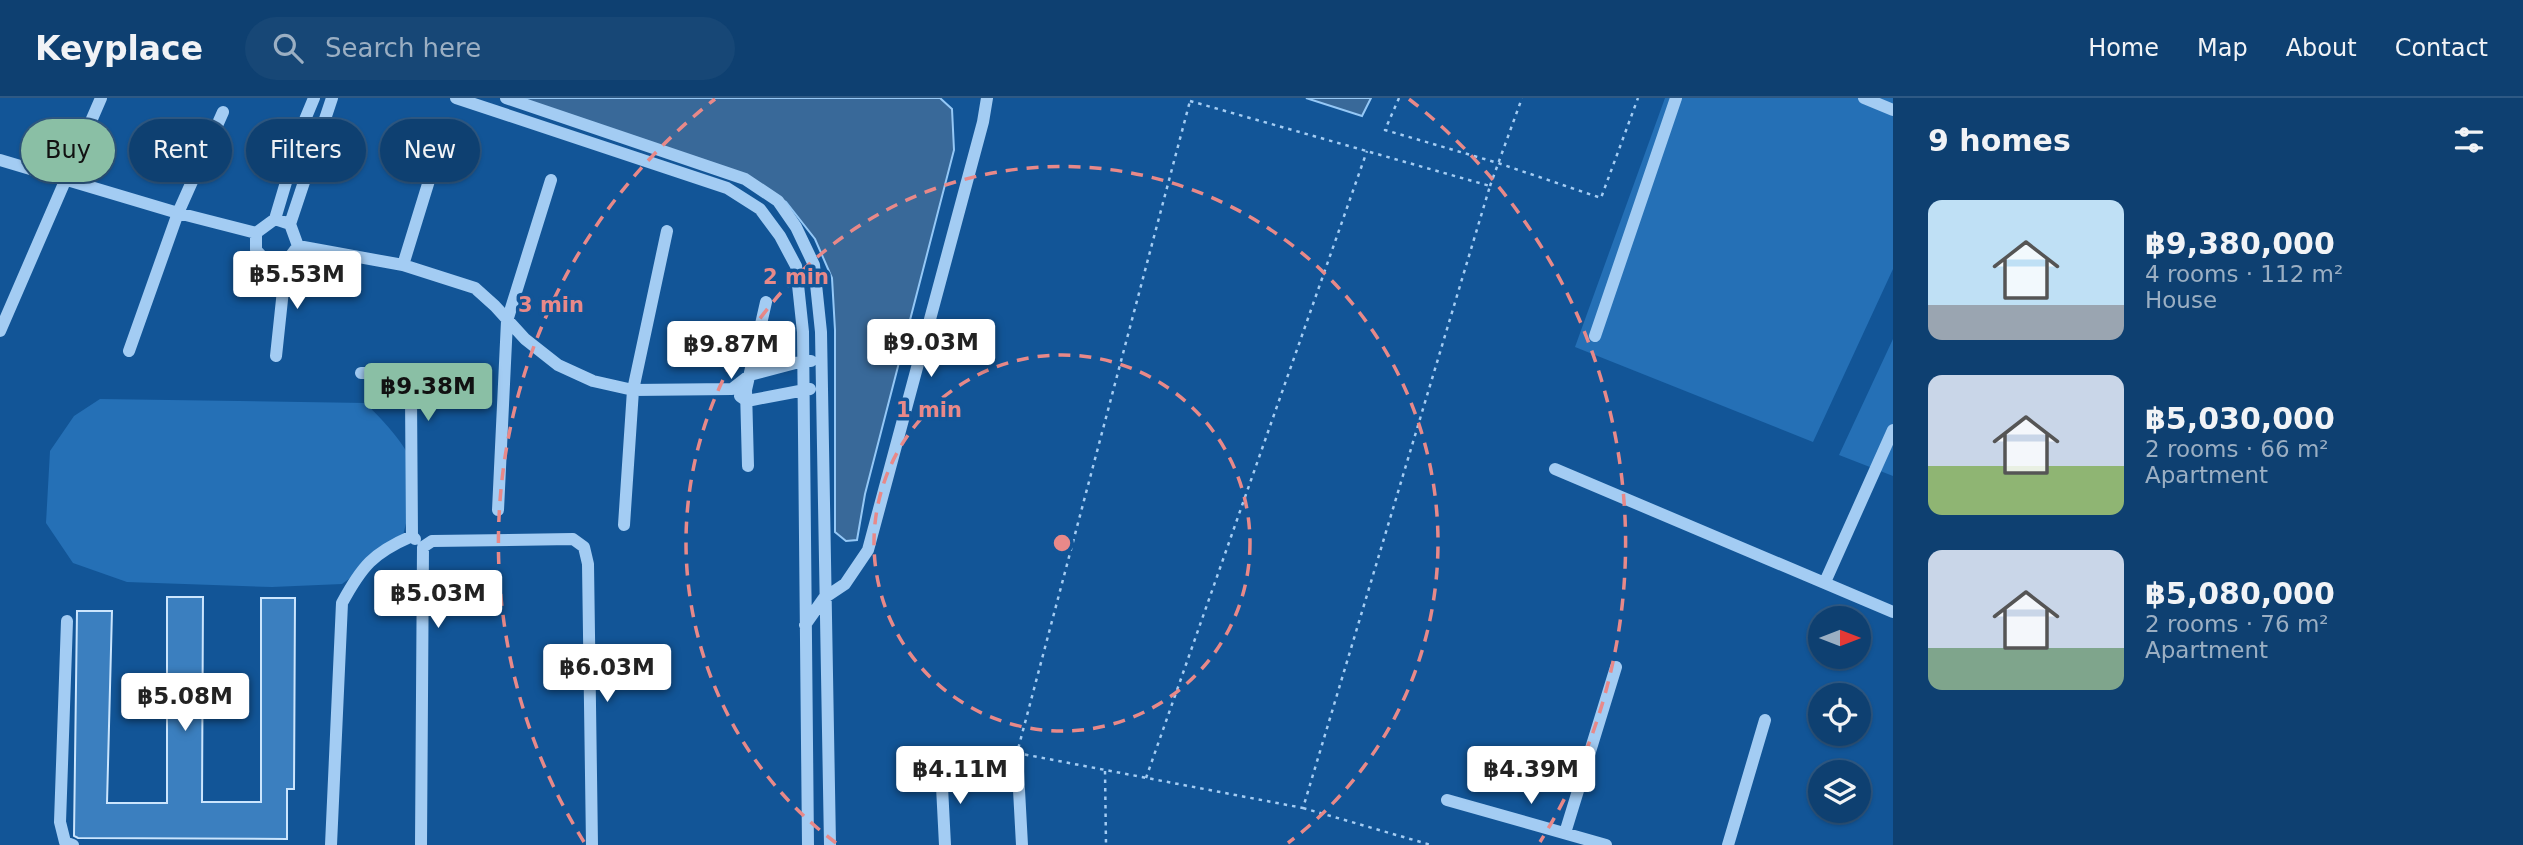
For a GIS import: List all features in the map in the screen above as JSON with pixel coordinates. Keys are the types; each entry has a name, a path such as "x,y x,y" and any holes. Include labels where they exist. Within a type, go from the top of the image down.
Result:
{"street":[{"path":"92,119 101,98"},
{"path":"256,233 275,219 304,122 314,98"},
{"path":"298,246 290,224 332,98"},
{"path":"456,98 727,188 760,209 780,236 796,266 803,332 808,845"},
{"path":"506,98 745,179 778,201 796,227 814,265 821,332 830,845"},
{"path":"805,625 824,598 845,584 868,550 987,98"},
{"path":"1595,336 1676,98"},
{"path":"1864,98 1893,110"},
{"path":"129,351 178,213 223,112"},
{"path":"587,141 589,126"},
{"path":"0,159 21,165"},
{"path":"498,510 507,321 551,180"},
{"path":"0,331 66,182"},
{"path":"77,182 178,213 256,233"},
{"path":"403,265 429,182"},
{"path":"275,219 290,224"},
{"path":"624,525 632,390 667,231"},
{"path":"256,233 256,250 268,263 286,262"},
{"path":"298,246 403,265 475,288 525,339 558,365 593,381 632,390 732,389 750,375 803,361 821,361"},
{"path":"276,356 286,262 298,246"},
{"path":"748,466 747,401 766,302"},
{"path":"803,332 821,332"},
{"path":"361,373 399,375 405,379 411,396 412,536 423,547 421,845"},
{"path":"747,401 803,389 821,388"},
{"path":"732,389 747,401"},
{"path":"1825,582 1893,430"},
{"path":"1555,469 1893,612"},
{"path":"331,845 342,603 356,576 382,549 412,536"},
{"path":"423,547 432,541 573,539 584,547 588,564 592,845"},
{"path":"67,621 60,822 65,842 74,845"},
{"path":"1565,833 1616,667"},
{"path":"1728,845 1765,720"},
{"path":"1017,753 1022,845"},
{"path":"941,767 945,845"},
{"path":"1447,800 1606,845"}],"path":[{"path":"1399,98 1385,130 1498,163 1601,198 1638,98"},
{"path":"1303,808 1490,186 1522,98"},
{"path":"1431,845 1303,808 1017,753 1190,101 1490,186"},
{"path":"1146,778 1367,151"},
{"path":"1105,770 1106,845"}],"shaded area":[{"path":"511,98 940,98 952,109 954,150 865,494 857,540 846,541 835,532 835,330 832,278 815,239 786,202 747,179"},
{"path":"1306,98 1371,98 1362,116"},
{"path":"1665,98 1893,98 1893,269 1813,442 1575,347"},
{"path":"1893,339 1893,476 1839,455"},
{"path":"100,399 365,403 399,440 412,464 412,493 402,540 342,584 272,587 127,582 73,563 46,523 50,451 74,416"}],"building":[{"path":"167,597 203,597 202,802 261,802 261,598 295,598 294,789 287,789 287,839 74,836 77,611 112,611 107,803 167,803"}]}
